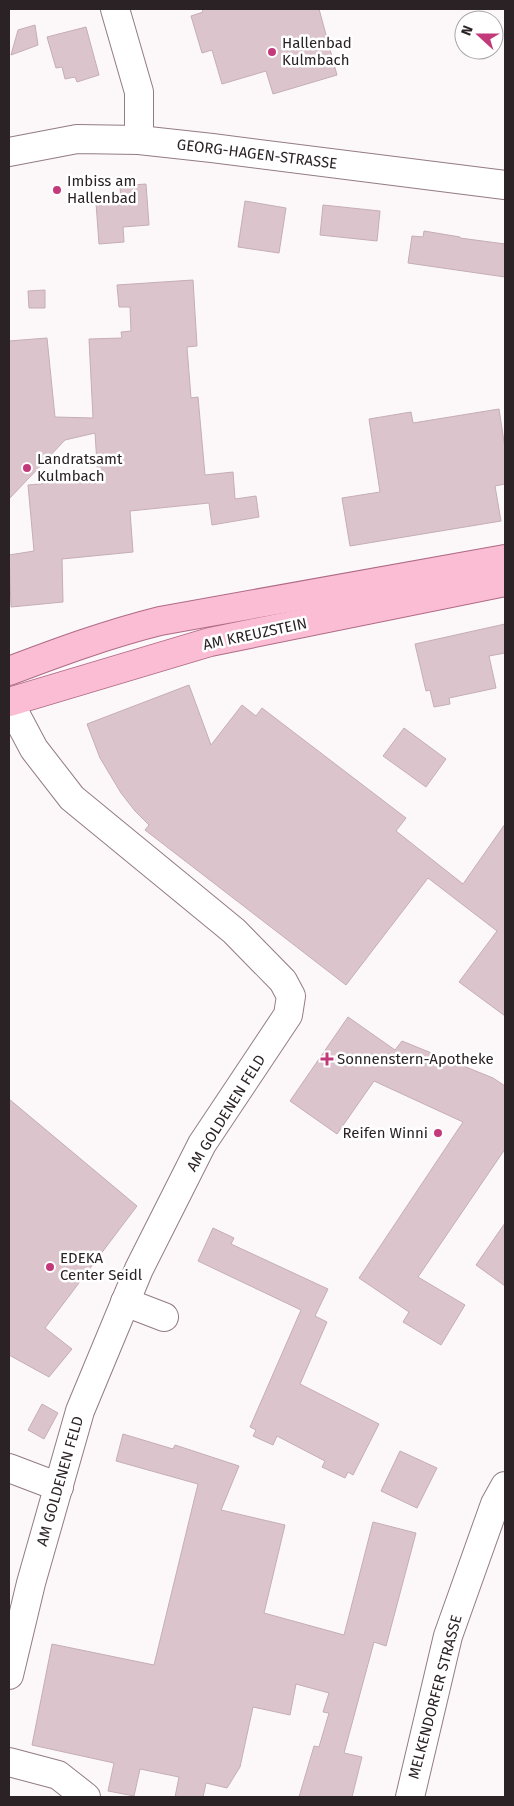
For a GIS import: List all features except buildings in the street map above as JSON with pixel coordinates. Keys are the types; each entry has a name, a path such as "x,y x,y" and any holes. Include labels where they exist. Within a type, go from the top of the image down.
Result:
{"main road":[{"name":"AM KREUZSTEIN","path":"9,671 117,632 160,621 505,559"},
{"name":"AM KREUZSTEIN","path":"9,702 210,642 505,582"}],"street":[{"path":"115,9 140,92 140,140"},
{"name":"GEORG-HAGEN-STRASSE","path":"9,152 77,139 140,140 505,185"},
{"name":"AM GOLDENEN FELD","path":"9,702 34,749 72,798 234,931 283,981 291,996 288,1014 202,1144 125,1302 80,1411 33,1578 9,1676"},
{"path":"125,1302 164,1317"},
{"path":"9,1468 59,1487"},
{"name":"MELKENDORFER STRASSE","path":"410,1797 448,1636 495,1504 505,1486"},
{"path":"9,1762 58,1775 86,1797"}],"place":[{"name":"Hallenbad Kulmbach","path":"272,52"},
{"name":"Imbiss am Hallenbad","path":"57,190"},
{"name":"Landratsamt Kulmbach","path":"27,468"},
{"name":"Sonnenstern-Apotheke","path":"327,1059"},
{"name":"Reifen Winni","path":"438,1133"},
{"name":"EDEKA Center Seidl","path":"50,1267"}]}
